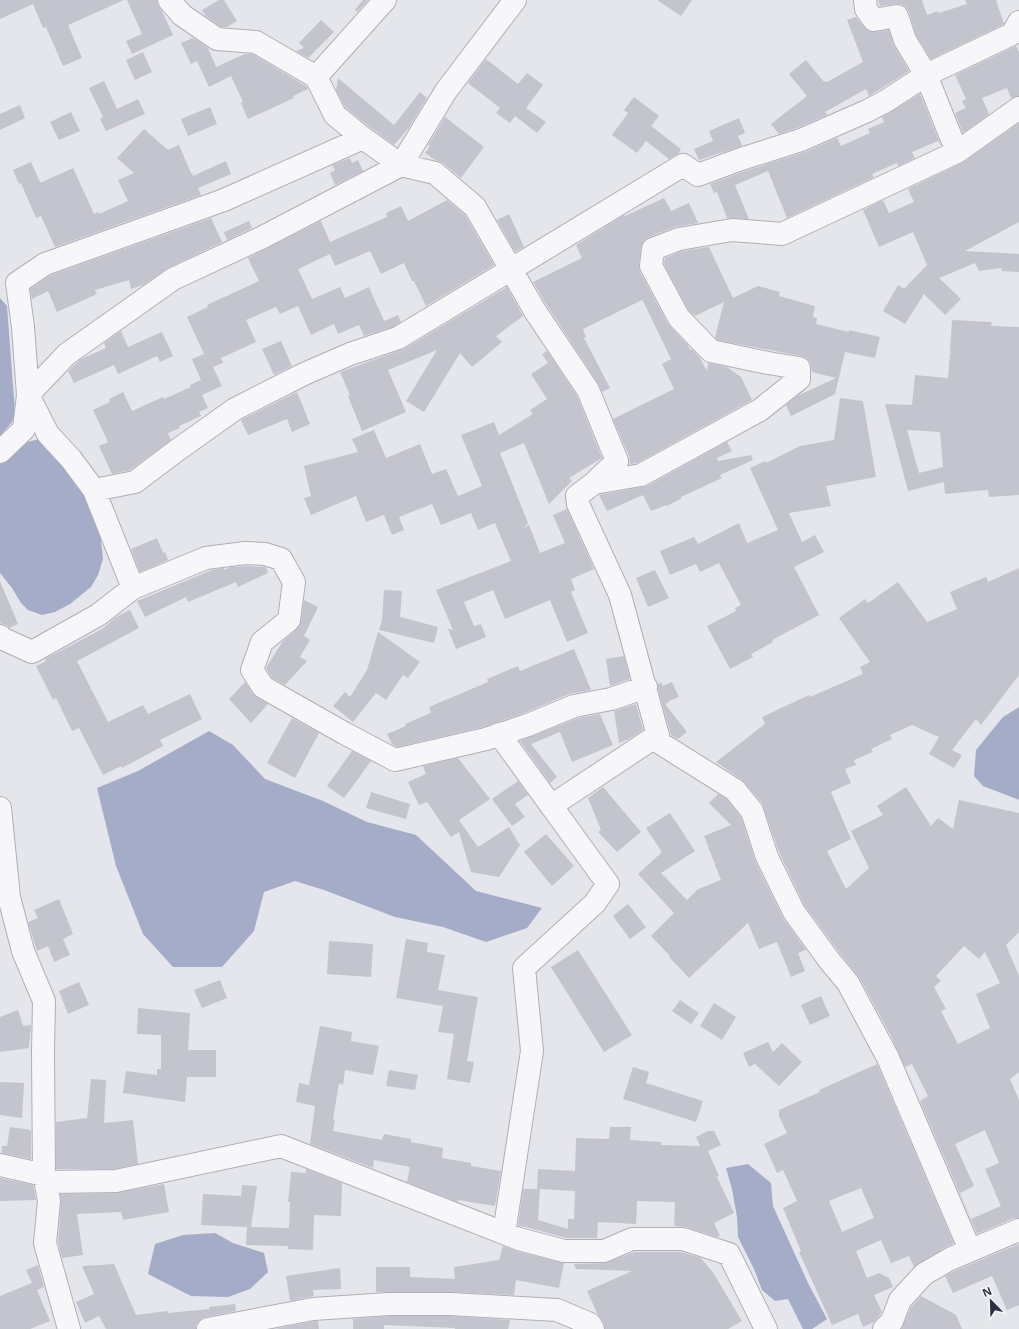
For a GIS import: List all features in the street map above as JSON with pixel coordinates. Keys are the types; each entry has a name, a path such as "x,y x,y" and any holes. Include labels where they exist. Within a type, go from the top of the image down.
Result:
{"street":[{"path":"169,0 182,15 217,39 256,42 316,76 335,115 363,138 401,165 435,173 475,207 535,311 588,390 617,461 594,483 577,496 578,504 620,595 660,743 735,790 752,811 768,857 794,912 829,960 848,982 888,1058 970,1250"},
{"path":"316,76 385,0"},
{"path":"28,395 67,354 173,279 263,236 401,165 446,91 515,0"},
{"path":"865,0 866,8 874,20 897,16 905,40 926,75 957,152"},
{"path":"94,490 135,482 235,409 304,374 350,354 398,338 683,165 698,175 741,159 801,140 886,101 926,75 1012,34 1019,22"},
{"path":"594,483 642,475 760,410 799,379 799,368 711,351 679,318 651,266 653,249 679,239 732,230 782,234 957,152 1019,108"},
{"path":"0,452 24,429 28,395 23,327 17,283 45,264 224,200 363,138"},
{"path":"28,395 48,434 71,458 94,490 133,588"},
{"path":"0,636 1,638 32,652 98,615 133,588 206,558 245,553 265,554 281,559 294,582 293,596 289,620 262,642 252,670 263,687 344,733 396,760 486,739 528,725 574,706 611,699 646,687"},
{"path":"499,734 608,884 595,903 524,968 532,1051 504,1233"},
{"path":"551,806 658,735"},
{"path":"0,808 9,897 24,951 44,1000 44,1175 49,1201 45,1243 69,1329"},
{"path":"0,1165 44,1175 52,1182 116,1181 281,1146 519,1239 564,1251 604,1251 632,1239 683,1239 729,1254 766,1329"},
{"path":"884,1329 892,1321 900,1300 924,1274 950,1259 1019,1230"},
{"path":"208,1329 313,1309 389,1304 450,1304 557,1310 590,1324 593,1329"}],"water":[{"path":"0,298 7,306 15,412 12,422 0,436"},
{"path":"40,439 82,485 100,532 103,559 98,575 91,587 70,604 55,612 42,615 28,610 21,603 12,588 0,573 0,459 22,443"},
{"path":"1019,707 1019,800 983,786 974,776 976,750 1003,717"},
{"path":"209,731 233,745 265,779 323,801 367,822 416,835 476,891 542,908 527,928 486,942 443,927 395,917 324,890 295,881 264,892 254,931 222,967 173,967 143,934 116,866 97,788 138,771"},
{"path":"748,1164 771,1183 773,1206 808,1283 827,1319 812,1329 803,1329 788,1299 775,1301 762,1290 754,1269 738,1237 737,1217 732,1189 726,1168"},
{"path":"215,1233 233,1243 264,1253 268,1272 250,1289 228,1297 191,1296 148,1274 155,1244 183,1235"}],"building":[{"path":"0,0 124,0 68,25 82,58 63,66 46,27 43,28 33,4 0,19"},
{"path":"127,0 157,0 157,3 173,35 132,54 126,41 142,34"},
{"path":"219,0 224,0 237,21 227,27 221,27 206,16 202,10"},
{"path":"363,0 368,0 357,12 355,10"},
{"path":"657,0 692,0 681,16"},
{"path":"878,0 922,0 927,15 938,11 939,13 967,4 965,0 996,0 1004,24 931,59 916,35 906,7 901,4 880,6"},
{"path":"856,17 869,31 876,32 889,30 894,46 909,71 869,96 866,89 825,112 827,115 779,134 771,124 807,96 789,74 806,60 824,82 827,82 863,62 847,20"},
{"path":"321,20 334,32 308,58 296,51 304,48 299,43"},
{"path":"193,38 208,48 216,67 245,54 252,54 306,86 308,89 293,96 294,98 248,119 241,103 243,102 231,76 209,87 197,61 191,64 181,43"},
{"path":"1016,46 1019,52 1019,96 1011,98 1007,88 982,98 989,114 963,133 955,113 966,108 962,101 966,99 955,75"},
{"path":"143,52 152,72 135,80 126,60"},
{"path":"486,59 518,84 527,73 543,85 526,108 546,122 537,133 515,116 510,123 496,113 500,108 468,83"},
{"path":"338,78 394,125 420,92 427,98 408,129 394,145 345,107 336,90"},
{"path":"104,81 117,109 138,99 145,114 106,131 100,119 103,117 89,88"},
{"path":"920,94 941,146 938,141 912,152 915,158 898,166 897,163 872,174 874,177 787,218 768,171 735,185 749,219 727,218 717,192 714,193 710,184 805,152 837,138 841,146 870,133 868,129 884,122 882,117"},
{"path":"634,97 659,116 651,126 681,149 678,154 669,159 646,141 637,153 612,135 628,113 624,110"},
{"path":"20,105 25,118 0,130 0,114"},
{"path":"210,107 217,124 188,136 181,119"},
{"path":"71,112 80,131 59,140 50,122"},
{"path":"445,117 484,147 461,178 443,163 435,160 425,153 430,146 428,145"},
{"path":"739,118 745,133 738,136 742,146 699,160 694,149 713,141 709,131"},
{"path":"1019,123 1019,222 965,251 1019,254 1019,272 1002,271 1001,268 979,271 975,263 939,278 961,299 945,315 924,294 905,324 883,311 898,285 904,289 927,265 913,232 879,247 863,210 883,200 889,213 914,202 908,189 964,162"},
{"path":"144,129 168,150 179,145 193,176 226,161 231,174 198,188 201,195 55,247 41,216 36,218 21,183 19,184 13,170 31,162 40,182 42,182 73,168 94,214 99,212 99,214 128,201 118,180 134,173 117,158"},
{"path":"350,158 352,163 358,160 363,171 335,185 330,173 335,170 332,165"},
{"path":"664,198 671,211 689,203 698,223 675,227 649,237 643,241 639,265 640,272 668,324 688,345 690,350 692,349 700,358 707,371 708,363 727,367 741,377 752,400 637,463 630,464 629,456 613,419 674,389 662,364 671,359 644,303 642,300 583,329 586,337 584,338 610,388 602,392 598,383 533,282 582,258 576,245 624,215 625,216"},
{"path":"447,200 465,215 494,265 426,306 404,263 381,274 370,251 335,266 330,254 298,269 312,299 340,287 345,298 369,287 384,321 398,315 401,322 393,327 364,336 359,325 338,334 334,324 311,335 298,306 280,314 276,307 246,320 256,342 221,358 223,363 213,367 222,386 202,395 208,408 199,412 201,416 168,433 171,440 130,470 112,474 99,446 108,442 93,410 110,402 109,399 123,392 132,411 163,397 164,399 191,387 190,385 201,380 192,359 204,354 187,317 208,307 207,305 259,281 248,258 321,221 330,242 387,217 386,213 401,206 408,221"},
{"path":"509,214 524,247 515,252 497,220"},
{"path":"211,218 222,242 168,268 143,285 131,289 129,280 95,290 97,294 57,312 48,291 32,299 30,289 51,275"},
{"path":"249,221 252,228 227,240 224,232"},
{"path":"709,247 733,298 758,286 780,292 779,296 815,306 813,317 817,318 816,324 849,332 849,330 880,337 875,358 845,352 835,394 791,416 786,405 797,396 836,378 812,372 810,362 801,356 717,340 715,337 724,302 695,316 689,311 664,264 665,258 682,251"},
{"path":"507,287 523,316 496,336 502,342 472,367 460,353 424,412 406,401 437,350 388,370 406,412 362,431 348,396 350,395 340,372 404,349"},
{"path":"952,320 992,322 991,326 1019,327 1019,495 989,497 988,490 945,494 944,482 908,491 885,404 912,405 915,375 948,378 950,353 954,354 950,352","holes":["907,430 940,432 943,467 919,473"]},
{"path":"121,331 128,347 162,332 173,356 160,362 157,356 118,374 114,365 74,383 68,371 81,359 106,348 104,343"},
{"path":"281,341 292,366 274,375 262,349"},
{"path":"547,351 577,396 602,458 569,478 572,481 549,504 524,443 500,453 528,523 524,528 529,525 540,553 565,543 553,515 567,509 594,569 571,579 575,590 571,592 588,633 567,642 550,600 505,619 493,590 464,602 474,626 481,624 486,637 456,649 448,629 453,630 436,590 511,561 495,523 478,530 471,513 441,525 432,504 399,517 404,530 392,535 384,515 366,522 356,496 311,515 304,498 311,496 304,466 358,452 352,439 374,430 386,458 420,444 432,474 446,469 458,496 482,486 461,435 494,422 499,435 533,414 530,410 547,399 531,374 548,363 542,354"},
{"path":"297,392 310,424 292,432 287,419 248,435 241,420"},
{"path":"840,398 863,401 876,477 826,486 831,506 789,513 802,542 815,535 824,552 794,567 819,615 772,640 773,642 751,654 753,657 730,669 707,626 736,611 735,608 741,605 719,563 700,572 696,564 670,575 660,551 694,537 698,544 739,523 747,543 778,530 750,468 765,461 766,463 800,446 834,440"},
{"path":"727,442 732,451 717,458 718,461 751,455 753,460 720,475 722,478 681,497 681,499 666,506 651,511 643,495 607,511 599,495 647,486"},
{"path":"157,538 163,553 165,552 168,560 140,572 131,549"},
{"path":"231,567 266,567 268,573 238,587 236,582 188,602 186,597 145,617 137,601 212,570 224,568 224,570"},
{"path":"1019,568 1019,675 981,725 976,719 952,750 962,755 954,768 929,754 939,737 912,725 890,735 892,739 871,749 873,752 854,760 856,765 845,769 851,783 831,792 851,839 827,851 846,889 869,868 851,831 883,815 877,806 906,787 931,826 938,818 953,829 959,800 1019,813 1019,932 1006,945 1019,976 1019,1072 1010,1079 1019,1100 1019,1218 1014,1218 977,1234 920,1101 928,1096 912,1064 905,1067 891,1036 859,977 805,906 779,852 762,803 742,780 716,762 765,724 762,717 809,695 810,697 863,674 860,667 870,662 839,618 865,599 868,603 898,582 927,622 957,609 950,592 986,577 988,582","holes":["964,946 979,959 985,952 1000,983 976,994 990,1028 958,1044 941,1011 946,1009 934,987 941,981 936,976","985,1130 999,1163 985,1169 1001,1206 971,1219 960,1193 974,1186 955,1144"]},
{"path":"655,570 669,598 648,607 636,578"},
{"path":"0,581 18,624 9,628 7,625 1,624 0,621"},
{"path":"384,590 402,591 400,617 438,627 434,643 379,630 382,620"},
{"path":"304,600 318,607 304,636 310,640 300,657 307,661 285,685 272,678 266,668 283,641 297,629 301,622"},
{"path":"130,610 139,628 77,661 108,722 143,705 148,714 190,694 202,719 160,740 163,746 122,768 121,766 103,775 79,728 72,731 56,698 53,700 36,666 46,661 45,659 102,629 116,617"},
{"path":"378,632 420,662 408,678 403,675 386,700 376,693 353,722 333,706 345,692 350,697 367,670"},
{"path":"574,649 591,690 569,694 524,713 483,727 397,747 392,744 387,734 406,726 405,724 431,713 429,707 488,682 487,679 518,666 520,671"},
{"path":"624,656 630,679 610,686 606,659"},
{"path":"245,682 253,694 268,704 251,723 229,699"},
{"path":"661,682 663,686 672,682 679,697 665,704 687,732 678,739 671,735 658,689 658,684"},
{"path":"636,704 643,730 629,739 619,743 614,711"},
{"path":"600,714 613,745 572,762 560,732 531,744 557,777 550,783 520,741 578,718"},
{"path":"292,718 319,733 295,778 267,763"},
{"path":"352,751 371,761 344,798 327,786"},
{"path":"458,758 490,799 459,820 478,847 509,827 520,845 499,877 471,872 459,832 451,837 427,802 419,805 408,782 426,774 423,766"},
{"path":"518,781 528,795 515,804 525,817 512,826 492,799"},
{"path":"603,787 641,832 617,852 598,832 601,830 588,798"},
{"path":"371,792 410,804 406,819 366,808"},
{"path":"718,794 727,799 741,817 756,863 783,918 806,950 798,953 805,971 791,977 777,942 759,949 748,923 689,978 651,936 674,913 638,874 662,852 646,828 670,813 695,851 661,873 687,900 698,889 721,880 704,836 731,825 709,803"},
{"path":"546,834 574,866 552,886 524,852"},
{"path":"59,899 73,934 63,939 70,955 54,962 48,946 37,951 28,922 38,918 34,910"},
{"path":"628,904 646,927 630,939 613,916"},
{"path":"406,939 428,943 427,952 445,955 438,990 478,997 467,1061 474,1062 470,1083 447,1079 454,1034 438,1032 443,1006 396,998"},
{"path":"329,941 373,944 371,977 327,974"},
{"path":"578,950 632,1035 604,1052 551,967"},
{"path":"220,980 227,998 202,1008 194,990"},
{"path":"79,982 89,1005 68,1014 59,991"},
{"path":"821,996 830,1016 810,1025 801,1005"},
{"path":"680,1000 699,1013 691,1024 672,1011"},
{"path":"714,1003 736,1017 722,1040 700,1026"},
{"path":"138,1008 190,1013 188,1050 216,1050 216,1077 187,1077 185,1102 123,1093 126,1071 157,1075 157,1069 161,1069 161,1035 137,1034"},
{"path":"18,1010 23,1026 31,1025 29,1048 0,1052 0,1017"},
{"path":"320,1026 352,1032 351,1041 379,1046 373,1075 345,1070 343,1085 339,1083 333,1119 335,1120 333,1131 382,1140 384,1134 411,1139 411,1142 443,1148 442,1158 471,1163 471,1166 501,1171 495,1206 458,1200 458,1202 407,1182 410,1167 374,1160 373,1168 310,1144 315,1106 296,1102 299,1083 309,1085"},
{"path":"768,1042 773,1052 782,1043 802,1062 779,1086 755,1064 749,1067 743,1053"},
{"path":"877,1064 954,1244 944,1248 914,1267 909,1256 891,1263 881,1240 856,1251 867,1278 879,1273 889,1278 893,1287 874,1295 882,1312 874,1322 863,1327 858,1314 832,1325 799,1252 801,1251 783,1208 797,1201 783,1170 777,1173 764,1144 787,1133 779,1116 779,1110 820,1092 819,1090","holes":["861,1188 874,1218 842,1232 829,1201"]},
{"path":"633,1067 649,1072 646,1083 703,1101 696,1122 623,1099"},
{"path":"389,1070 418,1075 415,1090 386,1086"},
{"path":"91,1079 106,1080 104,1123 133,1120 138,1164 115,1169 56,1169 56,1122 87,1118"},
{"path":"0,1082 24,1083 22,1118 0,1115"},
{"path":"10,1127 31,1130 31,1159 2,1153 2,1146 7,1146"},
{"path":"610,1127 631,1127 630,1140 661,1142 661,1145 700,1146 696,1137 708,1131 714,1131 721,1145 708,1151 719,1176 717,1177 734,1213 714,1223 720,1236 717,1237 687,1227 674,1226 676,1225 674,1225 675,1202 638,1201 636,1224 598,1222 597,1238 566,1238 518,1225 523,1189 537,1189 538,1169 575,1171 576,1138 609,1139","holes":["540,1189 575,1191 574,1219 568,1219 568,1229 538,1220"]},
{"path":"306,1169 342,1183 341,1216 314,1215 313,1250 288,1249 288,1246 246,1245 247,1227 201,1225 203,1194 241,1196 242,1185 257,1186 251,1227 289,1228 290,1202 288,1202 291,1172 306,1173"},
{"path":"0,1178 33,1185 36,1200 0,1201"},
{"path":"164,1184 169,1212 123,1220 121,1212 77,1214 83,1255 62,1258 58,1242 61,1202 60,1194 116,1193"},
{"path":"1019,1244 1019,1305 1007,1310 992,1276 953,1293 945,1276"},
{"path":"503,1246 516,1251 564,1263 559,1288 516,1280 514,1295 450,1292 376,1292 376,1267 410,1267 410,1277 455,1279 454,1267 499,1260"},
{"path":"635,1252 681,1252 701,1258 714,1274 742,1321 728,1329 605,1329 604,1323 598,1315 587,1291 632,1271 576,1269 574,1264 604,1263"},
{"path":"114,1264 136,1315 167,1311 168,1313 210,1309 209,1307 235,1304 236,1311 205,1317 196,1325 196,1329 106,1329 99,1316 85,1323 76,1302 94,1294 82,1266"},
{"path":"38,1265 44,1287 37,1290 50,1321 30,1329 0,1329 0,1296 32,1283 26,1270"},
{"path":"340,1268 341,1289 313,1290 314,1296 290,1301 286,1276"},
{"path":"921,1296 956,1315 962,1329 901,1329 911,1307"},
{"path":"389,1316 450,1316 510,1320 508,1329 455,1329 384,1325 384,1329 353,1329 353,1319"},
{"path":"315,1321 318,1321 319,1329 275,1329"}]}
